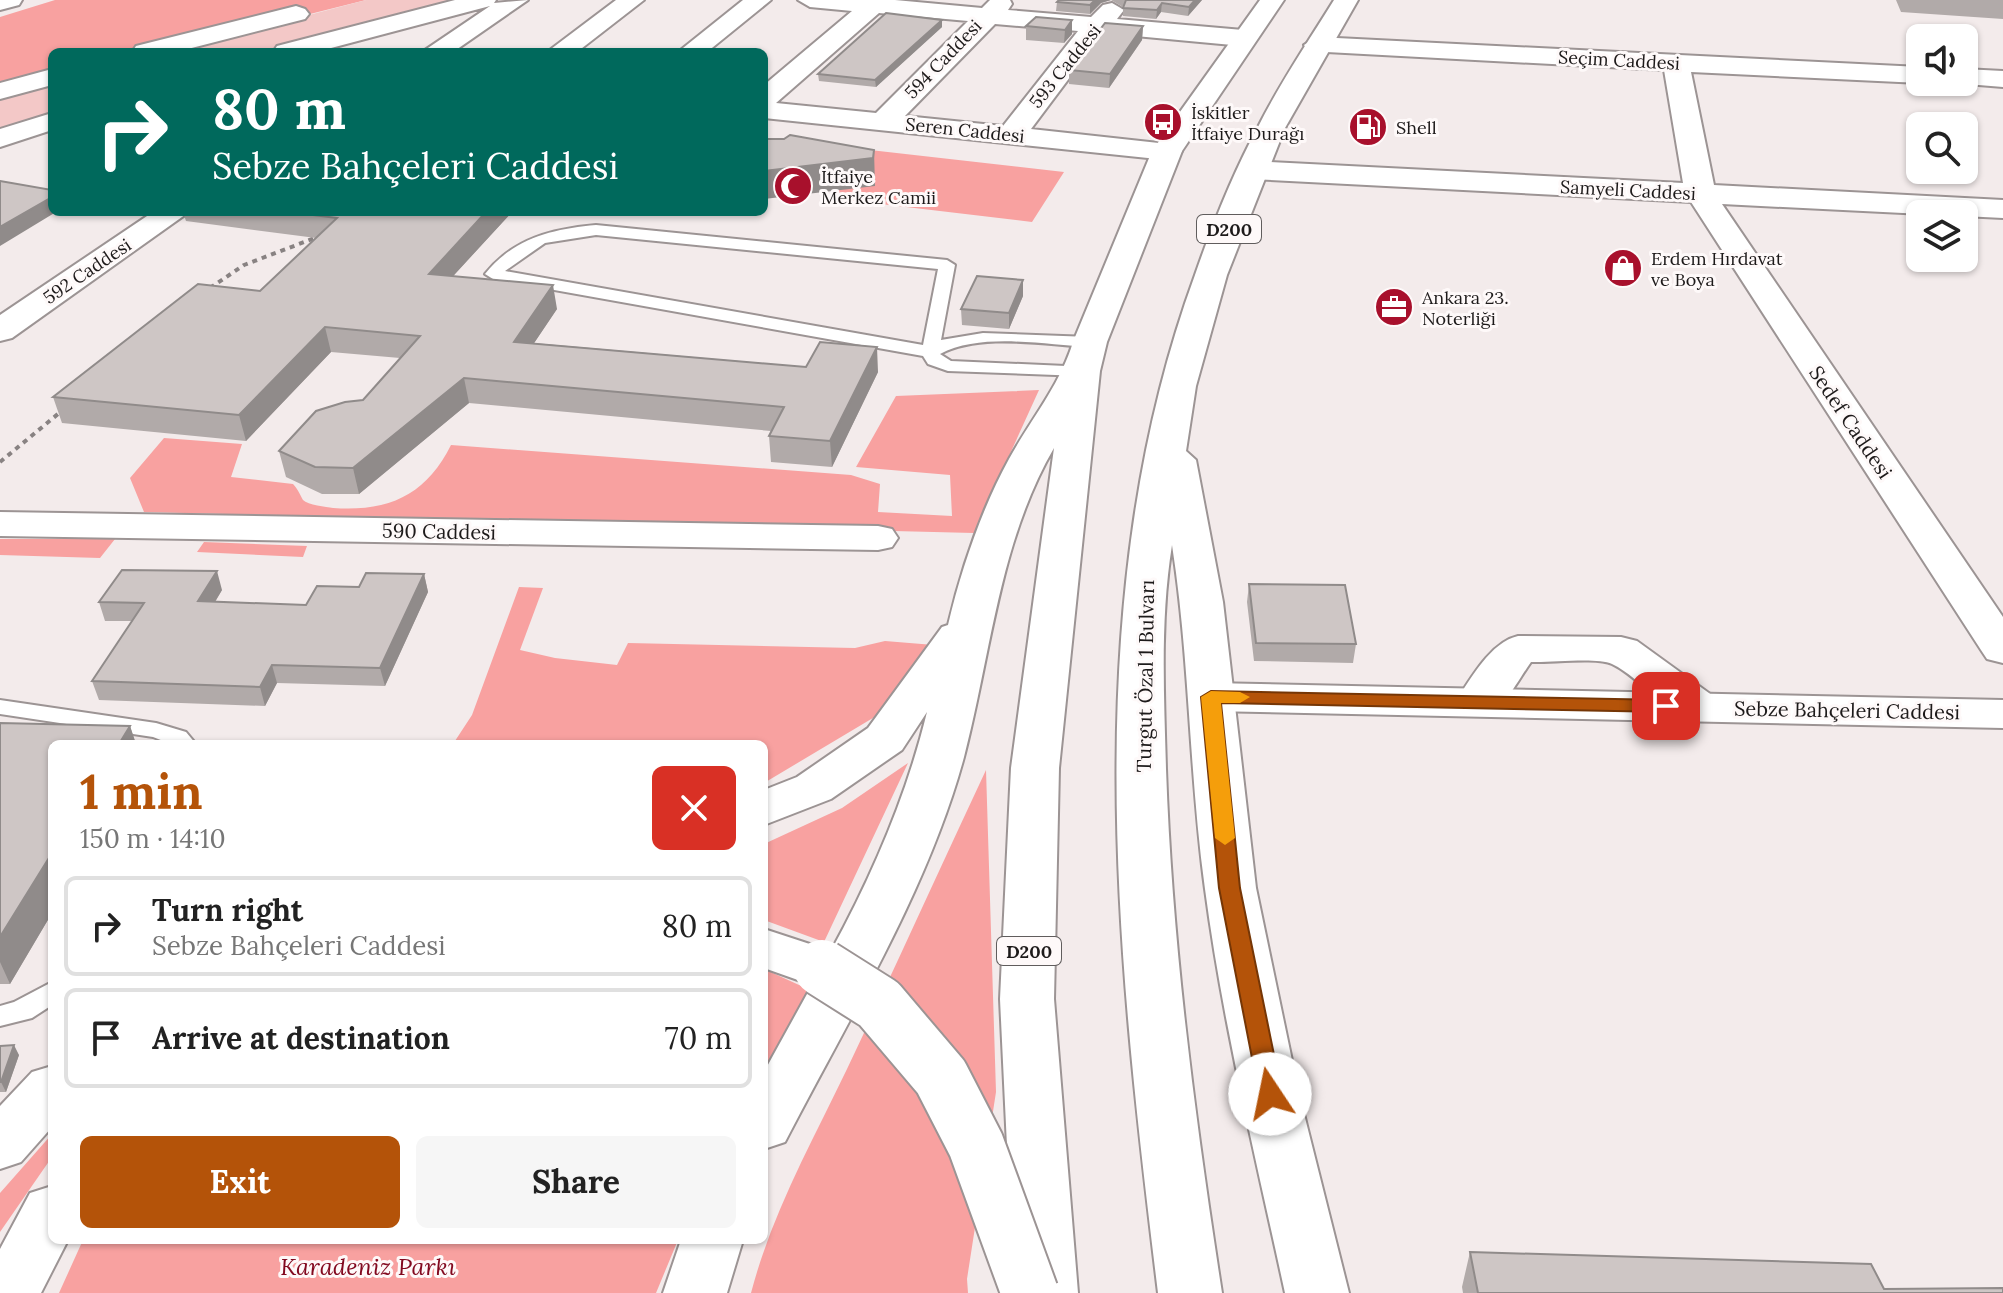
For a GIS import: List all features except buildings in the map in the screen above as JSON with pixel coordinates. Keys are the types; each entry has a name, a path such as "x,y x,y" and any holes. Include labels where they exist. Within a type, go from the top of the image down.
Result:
{"main road":[{"path":"0,3 10,0"},
{"path":"161,48 296,14 259,0"},
{"path":"301,48 484,0"},
{"path":"441,48 516,0"},
{"path":"566,48 632,0"},
{"path":"696,48 759,0"},
{"path":"810,0 995,8 1095,27 1243,38"},
{"name":"593 Caddesi","path":"1011,135 1095,27 1123,0"},
{"name":"D200","path":"1046,1293 1027,999 1035,768 1086,356 1167,151 1272,0"},
{"name":"Turgut Özal 1 Bulvarı","path":"1190,1293 1163,1098 1144,859 1141,679 1144,587 1178,386 1211,275 1272,124 1346,0"},
{"path":"768,96 876,3"},
{"name":"594 Caddesi","path":"883,122 995,8"},
{"name":"Seçim Caddesi","path":"1317,45 1906,74"},
{"path":"1676,62 1700,193"},
{"path":"0,91 48,78"},
{"path":"1978,78 2003,79"},
{"name":"Seren Caddesi","path":"768,110 1167,151"},
{"path":"0,138 48,122"},
{"name":"Samyeli Caddesi","path":"1252,170 2003,209"},
{"name":"Sedef Caddesi","path":"1700,193 2003,650"},
{"name":"592 Caddesi","path":"0,331 168,216"},
{"path":"768,1119 888,894 940,758 973,610 1027,461 1086,356"},
{"path":"1171,424 1202,602 1230,888 1292,1198 1317,1293"},
{"name":"590 Caddesi","path":"0,524 878,538"},
{"path":"768,807 814,788 885,739 973,610"},
{"name":"Sebze Bahçeleri Caddesi","path":"1211,697 2003,714"},
{"path":"768,949 822,968 879,1004 941,1077 976,1145 1030,1293"},
{"path":"0,1145 48,1092"},
{"path":"9,1293 48,1219"}],"lane":[{"path":"596,230 604,216"},
{"path":"930,352 493,274 527,243 545,236 596,230 947,265 930,352 934,360 948,366 1086,356"},
{"path":"930,352 938,345 967,340 1086,356"},
{"path":"0,707 156,730 181,740"},
{"path":"0,1016 22,1011 48,995"}],"path":[{"path":"200,297 244,265 330,232"},
{"path":"0,462 71,404"}],"green space":[{"path":"55,0 366,0 174,48 48,48 48,81 0,92 0,17"},
{"path":"870,150 1064,172 1032,222 830,198"},
{"path":"1039,390 974,533 144,512 130,478 164,438 242,444 231,477 293,484 303,500 317,506 372,507 404,497 417,488 430,476 451,445 851,475 880,484 878,512 952,516 950,475 856,467 896,396"},
{"path":"0,539 115,539 100,558 0,555"},
{"path":"204,542 307,546 303,557 197,552"},
{"path":"519,587 543,588 520,650 555,658 617,665 628,643 855,648 885,641 934,645 888,709 768,781 768,740 456,740 472,715"},
{"path":"908,763 824,942 768,921 768,842 842,808"},
{"path":"986,770 996,1092 967,1279 968,1293 751,1293 793,1179"},
{"path":"768,971 810,990 768,1066"},
{"path":"48,1139 48,1163 0,1232 0,1193"},
{"name":"Karadeniz Parkı","path":"81,1244 676,1244 656,1293 59,1293"}],"shaded area":[{"path":"366,0 459,0 286,48 183,48"},
{"path":"48,83 48,115 0,129 0,96"}],"slow traffic":[{"path":"1225,838 1211,697 1240,697"}],"place":[{"name":"İskitler İtfaiye Durağı","path":"1163,122"},
{"name":"Shell","path":"1368,127"},
{"name":"İtfaiye Merkez Camii","path":"793,186"},
{"name":"Erdem Hırdavat ve Boya","path":"1623,268"},
{"name":"Ankara 23. Noterliği","path":"1394,307"}],"route":[{"path":"1270,1094 1230,888 1211,697 1666,706"}]}
